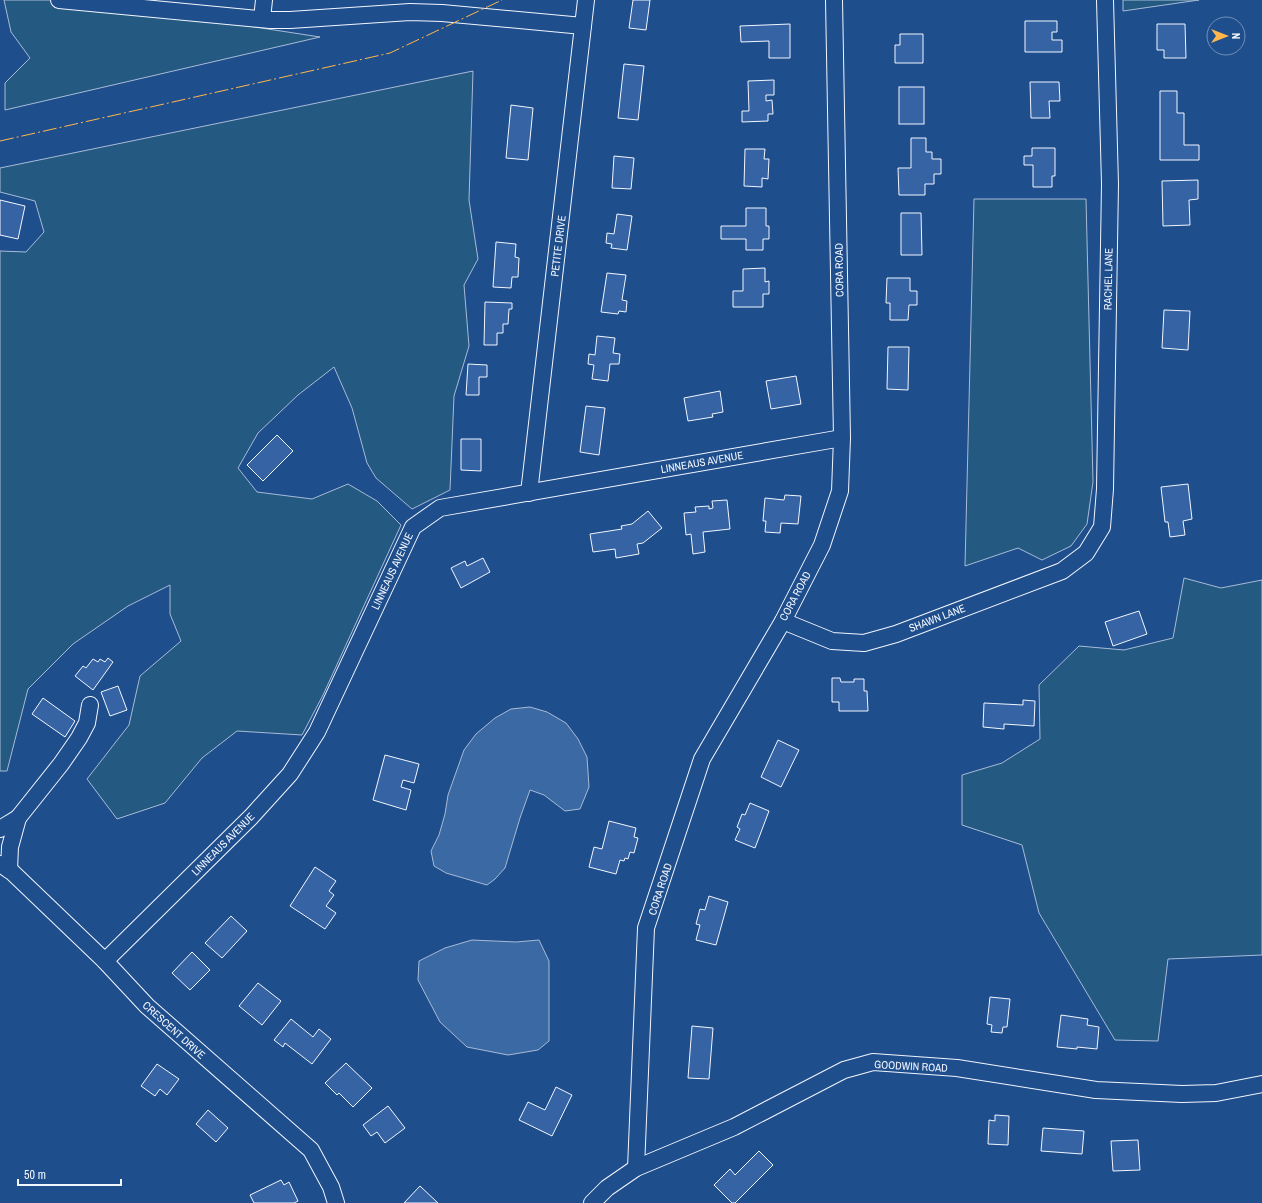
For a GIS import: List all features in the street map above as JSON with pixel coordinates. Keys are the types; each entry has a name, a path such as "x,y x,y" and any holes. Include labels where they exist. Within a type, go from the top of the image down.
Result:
{"street":[{"path":"59,0 122,3 262,19 290,20 405,6 442,13 583,26"},
{"path":"262,19 264,0"},
{"name":"PETITE DRIVE","path":"529,493 586,0"},
{"name":"CORA ROAD","path":"636,1168 646,928 702,759 783,621 825,538 840,491 842,438 834,0"},
{"name":"RACHEL LANE","path":"1086,554 1102,527 1105,489 1110,184 1106,0"},
{"name":"LINNEAUS AVENUE","path":"105,961 251,817 290,774 317,732 413,527 440,508 842,438"},
{"name":"SHAWN LANE","path":"783,621 832,641 864,643 896,634 1062,571 1086,554"},
{"path":"0,829 18,818 61,764 79,738 87,723 90,706"},
{"path":"4,867 18,818"},
{"name":"CRESCENT DRIVE","path":"4,867 105,961 147,1006 311,1150 331,1187 336,1203"},
{"name":"GOODWIN ROAD","path":"592,1203 607,1188 636,1168 734,1127 844,1070 873,1062 957,1068 1096,1090 1182,1094 1216,1093 1262,1084"}],"shaded area":[{"path":"4,0 79,0 320,37 5,110 5,83 30,58 11,32"},
{"path":"1123,0 1199,0 1123,11"},
{"path":"473,71 469,200 478,259 464,285 469,346 454,396 450,490 412,509 376,478 367,463 352,408 334,367 298,395 258,433 238,468 257,492 312,499 348,484 377,501 401,525 323,695 302,735 237,731 202,758 165,803 117,819 87,779 129,725 140,676 181,641 170,614 170,585 128,606 73,644 28,689 7,771 0,771 0,251 26,252 44,232 35,201 0,192 0,168"},
{"path":"974,199 1086,199 1093,482 1087,524 1071,546 1042,560 1018,548 965,566"},
{"path":"1184,578 1221,588 1262,580 1262,955 1168,959 1158,1041 1115,1040 1039,913 1022,845 962,825 962,775 1002,763 1040,739 1039,685 1079,646 1124,650 1173,638"},
{"path":"530,707 547,712 566,723 578,739 587,757 589,787 580,809 565,811 544,795 530,790 505,868 495,879 487,885 446,873 434,866 431,851 439,835 445,814 448,795 464,750 476,734 495,718 511,709"},
{"path":"472,940 516,942 539,940 549,961 549,1041 538,1050 508,1055 467,1047 440,1022 418,980 419,961 445,948"}],"building":[{"path":"633,0 650,0 646,30 629,28"},
{"path":"1025,21 1057,21 1057,32 1052,32 1052,40 1062,40 1062,52 1025,52"},
{"path":"790,24 790,58 769,58 769,41 741,42 740,26"},
{"path":"1157,24 1185,24 1186,58 1164,58 1164,50 1157,50"},
{"path":"900,34 923,34 923,63 895,63 895,45 900,45"},
{"path":"624,64 644,66 638,120 618,118"},
{"path":"774,80 774,95 766,95 766,101 772,100 773,114 768,114 768,121 742,122 742,111 749,111 748,81"},
{"path":"1030,82 1059,82 1060,101 1049,101 1050,118 1031,118"},
{"path":"899,87 924,87 924,124 899,124"},
{"path":"1160,91 1177,91 1177,113 1184,113 1184,145 1199,145 1199,160 1160,160"},
{"path":"511,105 533,108 528,160 506,158"},
{"path":"911,138 926,138 926,152 932,152 932,159 941,159 941,174 934,174 934,184 925,184 925,195 899,195 898,168 911,168"},
{"path":"1032,148 1055,148 1055,176 1052,176 1052,187 1033,187 1033,165 1024,165 1024,156 1032,156"},
{"path":"745,149 765,149 764,159 769,159 768,179 762,178 762,187 744,186"},
{"path":"614,156 634,158 631,189 612,188"},
{"path":"1198,180 1198,199 1189,200 1190,225 1163,226 1162,181"},
{"path":"0,200 25,206 18,239 0,235"},
{"path":"746,208 766,208 766,226 769,226 769,239 763,239 763,250 746,250 746,239 721,239 721,226 746,226"},
{"path":"901,213 921,213 922,255 901,255"},
{"path":"617,214 632,216 627,250 611,248 612,244 606,243 607,233 614,234"},
{"path":"496,242 516,244 515,257 519,258 518,277 512,277 511,288 493,287"},
{"path":"765,268 765,282 769,281 769,294 763,294 763,307 733,307 733,291 743,291 743,269"},
{"path":"607,273 626,275 622,300 627,301 626,312 619,311 618,314 601,312"},
{"path":"887,278 910,278 910,291 917,291 917,305 909,305 908,320 890,320 890,303 886,303"},
{"path":"485,302 512,303 512,309 509,309 508,324 503,324 503,333 497,333 497,345 484,345"},
{"path":"1164,310 1190,311 1188,350 1162,348"},
{"path":"597,336 615,338 613,353 620,354 619,364 610,364 608,381 592,379 594,365 588,364 589,354 595,355"},
{"path":"888,347 909,347 908,390 887,389"},
{"path":"468,364 487,365 487,377 479,377 479,395 466,395"},
{"path":"796,376 801,404 771,409 766,381"},
{"path":"720,391 723,412 712,414 713,417 688,421 684,398"},
{"path":"586,406 605,408 599,455 580,452"},
{"path":"277,435 293,451 263,481 247,465"},
{"path":"461,439 481,439 481,471 461,470"},
{"path":"1188,484 1192,519 1183,521 1185,535 1170,537 1168,522 1165,522 1161,487"},
{"path":"785,495 801,496 798,524 781,523 780,533 765,532 766,521 763,521 765,498 784,500"},
{"path":"727,500 730,529 703,532 705,552 693,554 691,534 686,535 684,513 696,512 695,507 709,506 709,509 713,508 712,501"},
{"path":"648,511 662,528 643,543 637,544 639,554 616,558 615,549 593,552 590,534 622,529 621,526 632,524"},
{"path":"483,558 490,572 461,588 451,568 465,561 467,566"},
{"path":"1139,611 1147,634 1113,646 1105,622"},
{"path":"108,658 113,662 93,690 75,676 83,666 86,668 93,659 98,662 100,659 105,662"},
{"path":"832,678 840,678 841,682 854,682 854,679 864,679 864,691 867,691 868,711 839,711 839,702 832,702"},
{"path":"118,686 127,710 110,716 101,692"},
{"path":"43,698 75,721 65,737 32,714"},
{"path":"1023,700 1035,701 1034,726 1004,724 1004,729 983,727 984,703 1023,705"},
{"path":"778,740 799,750 781,787 761,777"},
{"path":"385,755 419,764 414,783 403,780 401,787 411,790 406,810 373,800"},
{"path":"750,803 769,811 755,848 735,840 740,829 737,827 742,814 745,815"},
{"path":"609,821 636,828 634,837 638,838 634,853 630,852 628,859 625,858 624,861 620,860 616,874 589,867 594,847 602,849"},
{"path":"315,867 336,881 329,891 334,895 326,906 336,913 325,929 290,906"},
{"path":"709,896 728,902 716,945 696,940 700,925 696,924 700,909 705,910"},
{"path":"231,916 247,931 222,958 205,943"},
{"path":"192,952 210,970 190,990 172,973"},
{"path":"258,983 281,1001 262,1025 239,1006"},
{"path":"990,997 1010,999 1007,1027 1003,1027 1002,1033 991,1032 992,1025 987,1024"},
{"path":"1061,1015 1088,1019 1087,1025 1099,1027 1097,1049 1057,1047"},
{"path":"291,1019 313,1037 319,1029 331,1039 312,1064 285,1043 283,1047 274,1040"},
{"path":"692,1026 713,1028 709,1079 688,1078"},
{"path":"346,1063 372,1088 353,1107 339,1093 337,1095 325,1083"},
{"path":"157,1064 179,1079 167,1095 160,1089 155,1096 141,1086"},
{"path":"556,1087 572,1095 552,1136 519,1120 528,1102 545,1110"},
{"path":"388,1106 405,1128 385,1143 377,1132 371,1136 363,1125"},
{"path":"208,1110 228,1128 216,1142 196,1124"},
{"path":"995,1115 1009,1116 1008,1145 988,1144 989,1120 995,1121"},
{"path":"1043,1128 1084,1131 1082,1154 1041,1151"},
{"path":"1138,1140 1140,1170 1113,1171 1111,1141"},
{"path":"759,1151 773,1165 735,1203 732,1203 714,1185 730,1169 735,1175"},
{"path":"281,1180 284,1185 289,1182 298,1201 294,1203 254,1203 250,1195"},
{"path":"420,1186 438,1203 404,1203"}],"power":[{"path":"0,141 390,53 502,0"}]}
